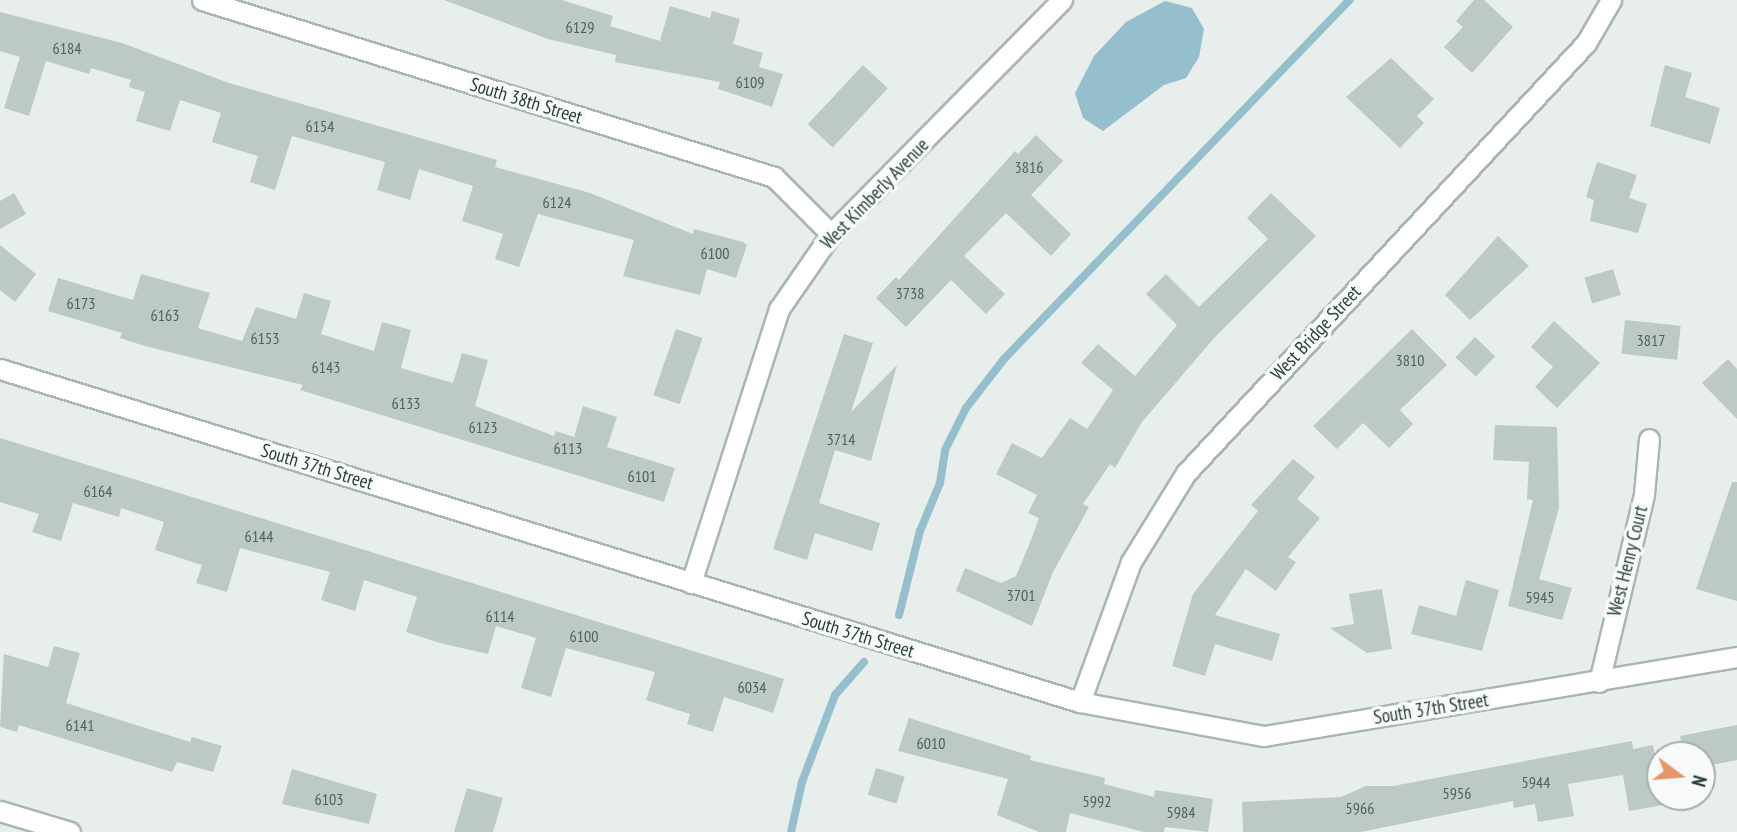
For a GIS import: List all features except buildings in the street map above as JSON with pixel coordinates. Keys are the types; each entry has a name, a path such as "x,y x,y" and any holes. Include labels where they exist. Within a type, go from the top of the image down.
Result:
{"street":[{"name":"South 38th Street","path":"202,0 774,177 831,234"},
{"name":"West Kimberly Avenue","path":"691,583 779,309 831,234 1062,0"},
{"name":"West Bridge Street","path":"1080,702 1131,562 1186,473 1586,43 1611,0"},
{"name":"South 37th Street","path":"0,369 1080,702 1264,736 1737,657"},
{"name":"West Henry Court","path":"1599,682 1644,494 1649,439"},
{"path":"0,811 70,832"}],"water":[{"path":"1165,1 1192,8 1204,29 1199,57 1186,78 1164,85 1103,131 1083,118 1075,93 1094,56 1126,22"}],"waterway":[{"path":"899,615 920,531 940,483 945,450 966,408 1004,359 1350,0"},
{"path":"791,832 802,782 835,695 864,662"}]}
